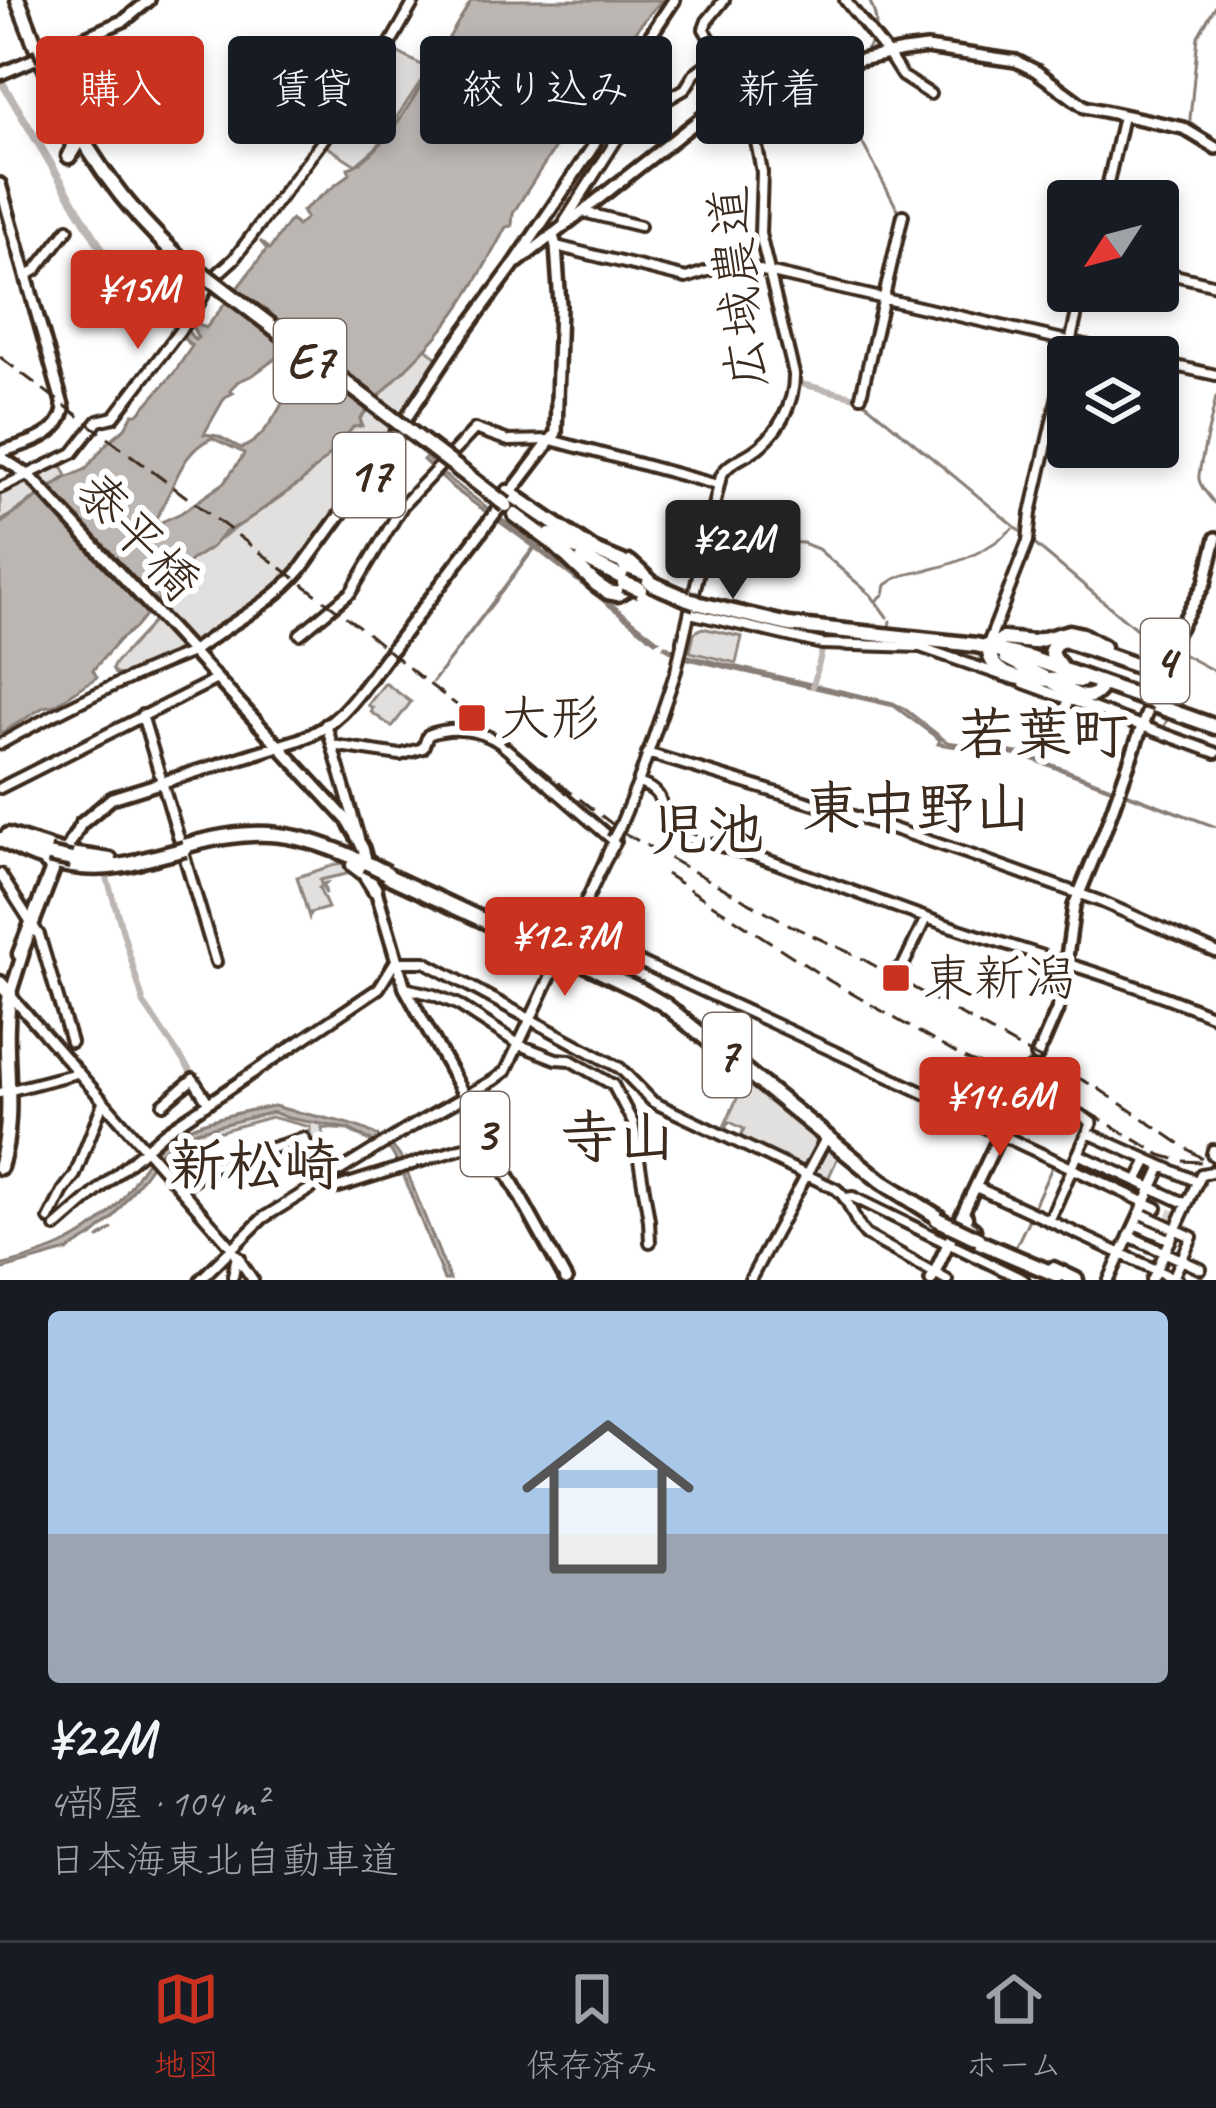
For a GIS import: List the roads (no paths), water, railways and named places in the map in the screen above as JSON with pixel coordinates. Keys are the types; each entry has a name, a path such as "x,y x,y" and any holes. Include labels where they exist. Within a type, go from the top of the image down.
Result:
{"highway":[{"name":"E7","path":"20,0 36,40"},
{"path":"69,155 75,144"},
{"name":"E7","path":"85,144 134,213 181,258 572,552 691,606 772,625 953,644 1028,661 1116,690"},
{"path":"112,183 148,231 181,258"},
{"name":"E7","path":"508,502 544,531 632,582"},
{"path":"508,502 556,526 565,540"},
{"path":"508,502 628,567 632,578 626,590 616,594 600,588 508,502"},
{"path":"544,531 622,567 628,580 622,588 612,590 576,561 595,574 632,582"},
{"path":"590,548 623,558 652,584 691,606"},
{"name":"E7","path":"884,636 1030,658 1216,725"},
{"path":"1116,690 1073,680 1025,679 998,669 986,648 1030,653 1069,636 1138,659 1162,673"},
{"path":"1116,690 1064,667 1051,650 1056,643 1068,641 1162,673"},
{"path":"953,644 1002,656 1085,698 1094,696 1110,664 1121,660"},
{"name":"7","path":"0,835 60,860 109,862 141,860 241,836 279,835 369,866 565,950 636,990 689,1024 900,1196 1066,1278"},
{"path":"279,835 320,840 369,866"},
{"path":"20,954 52,871 50,864 60,860"},
{"name":"7","path":"636,990 905,1202 1066,1278"},
{"path":"0,1163 6,1129 5,992"}],"main road":[{"path":"0,74 125,20 149,0"},
{"name":"17","path":"191,650 256,608 300,570 592,148 647,40 674,0"},
{"path":"864,59 927,48 1004,58 1036,71 1085,107 1183,128 1216,148"},
{"path":"513,266 555,241 564,227 696,124"},
{"path":"0,184 4,215 64,413 52,432 0,454"},
{"path":"5,992 79,823 106,798 327,726 487,522 508,502 556,433 560,305 555,241"},
{"name":"3","path":"0,454 29,476"},
{"name":"泰平橋","path":"29,476 191,650"},
{"name":"4","path":"936,1278 1062,1002 1080,895 1174,637 1205,583 1216,538"},
{"name":"4","path":"1162,673 1207,583 1216,549"},
{"name":"3","path":"191,650 347,820 369,866 405,988 566,1280"},
{"path":"51,885 61,869 60,860"},
{"path":"5,992 20,954"},
{"name":"4","path":"1002,1136 1033,1067"}],"street":[{"path":"0,488 73,453 98,421 114,417 128,401 214,278 234,259 376,69 415,0"},
{"path":"707,36 704,26 724,0"},
{"path":"845,0 902,76 930,94"},
{"path":"564,227 616,139 654,107 688,87 696,72"},
{"path":"1109,180 1123,116"},
{"name":"広域農道","path":"718,485 728,466 767,440 793,391 793,371 759,230 762,170 757,144"},
{"path":"584,212 640,226"},
{"path":"860,397 903,215"},
{"path":"26,276 68,230"},
{"path":"555,241 686,278 738,263 1048,336"},
{"path":"1179,275 1216,284"},
{"path":"1179,367 1216,375"},
{"path":"200,1280 263,1218 506,1071 639,783 681,656 718,485 550,440 509,441 475,429 404,505 351,592 300,634"},
{"path":"982,669 1029,537 1047,440"},
{"path":"691,606 822,644 920,647 1216,753"},
{"path":"0,745 89,696 191,650"},
{"path":"0,788 217,679"},
{"path":"1049,681 1068,693 1061,720"},
{"path":"142,715 215,962"},
{"path":"327,726 369,866"},
{"path":"332,745 400,755 423,748 428,735 437,731 482,734 500,743 614,841"},
{"path":"649,753 880,824 1080,895 1216,952"},
{"path":"639,783 658,792 666,821 680,835 1068,962 1216,1017"},
{"path":"0,874 33,924 70,1042"},
{"path":"903,966 926,917"},
{"path":"506,934 565,950 575,969"},
{"path":"527,935 950,1105 1002,1136 1137,1181 1187,1204"},
{"path":"103,1103 52,1223 146,1152 165,1132 380,988 397,961 430,963 624,1071 658,1105 836,1189 866,1235 936,1278"},
{"path":"405,988 457,1004 520,1045 570,1060 616,1089 633,1124 650,1242"},
{"path":"5,992 146,1152"},
{"path":"5,1092 78,1073"},
{"path":"78,1073 231,1248 253,1280"},
{"path":"163,1104 193,1079 210,1102"},
{"path":"1009,1121 1028,1088 1092,1123 1049,1221"},
{"path":"1088,1132 1198,1182"},
{"path":"181,1189 208,1168 304,1138 332,1189 488,1140"},
{"path":"750,1280 824,1142"},
{"path":"1137,1181 1148,1160"},
{"path":"156,1162 231,1248"},
{"path":"978,1188 1121,1254 1155,1275 1176,1279 1192,1237 1163,1223 1155,1213 1075,1162"},
{"path":"1108,1280 1162,1166"},
{"path":"1155,1275 1178,1217 1204,1172 1216,1168"},
{"path":"846,1198 959,1229 1024,1280"},
{"path":"1152,1232 1155,1213"},
{"path":"1152,1232 1163,1223"},
{"path":"1135,1224 1171,1240"},
{"path":"1129,1236 1201,1269"},
{"path":"233,1276 239,1258"}],"waterway":[{"path":"864,54 876,29 869,0"},
{"path":"1189,129 1198,36 1216,5"},
{"path":"0,79 110,263 132,290 182,329"},
{"path":"863,144 901,216"},
{"path":"797,383 856,397"},
{"path":"1216,397 1199,479 1216,505"},
{"path":"862,400 1025,535"},
{"path":"877,600 897,578 965,559 1012,529"},
{"path":"713,532 746,541 803,543 818,549 871,595 887,617"},
{"path":"1032,542 1140,632 1167,646"},
{"path":"889,626 890,621"},
{"path":"813,686 824,643"},
{"path":"1175,650 1216,672"},
{"path":"1162,732 1168,717"},
{"path":"107,878 144,1004 197,1081"},
{"path":"1033,1208 1054,1163"},
{"path":"1015,1248 1030,1217"},
{"path":"99,1238 112,1229"}],"tunnel":[{"path":"1157,1208 1175,1215"}],"railway":[{"path":"0,357 624,833 1096,1087 1216,1168"},
{"path":"666,874 830,981 962,1057 1039,1083 1161,1155 1201,1162"}],"place":[{"name":"大形","path":"472,718"},
{"name":"東新潟","path":"896,978"}],"district":[{"name":"若葉町","path":"1043,734"},
{"name":"東中野山","path":"917,808"},
{"name":"児池","path":"707,830"},
{"name":"寺山","path":"618,1137"},
{"name":"新松崎","path":"255,1165"}]}
